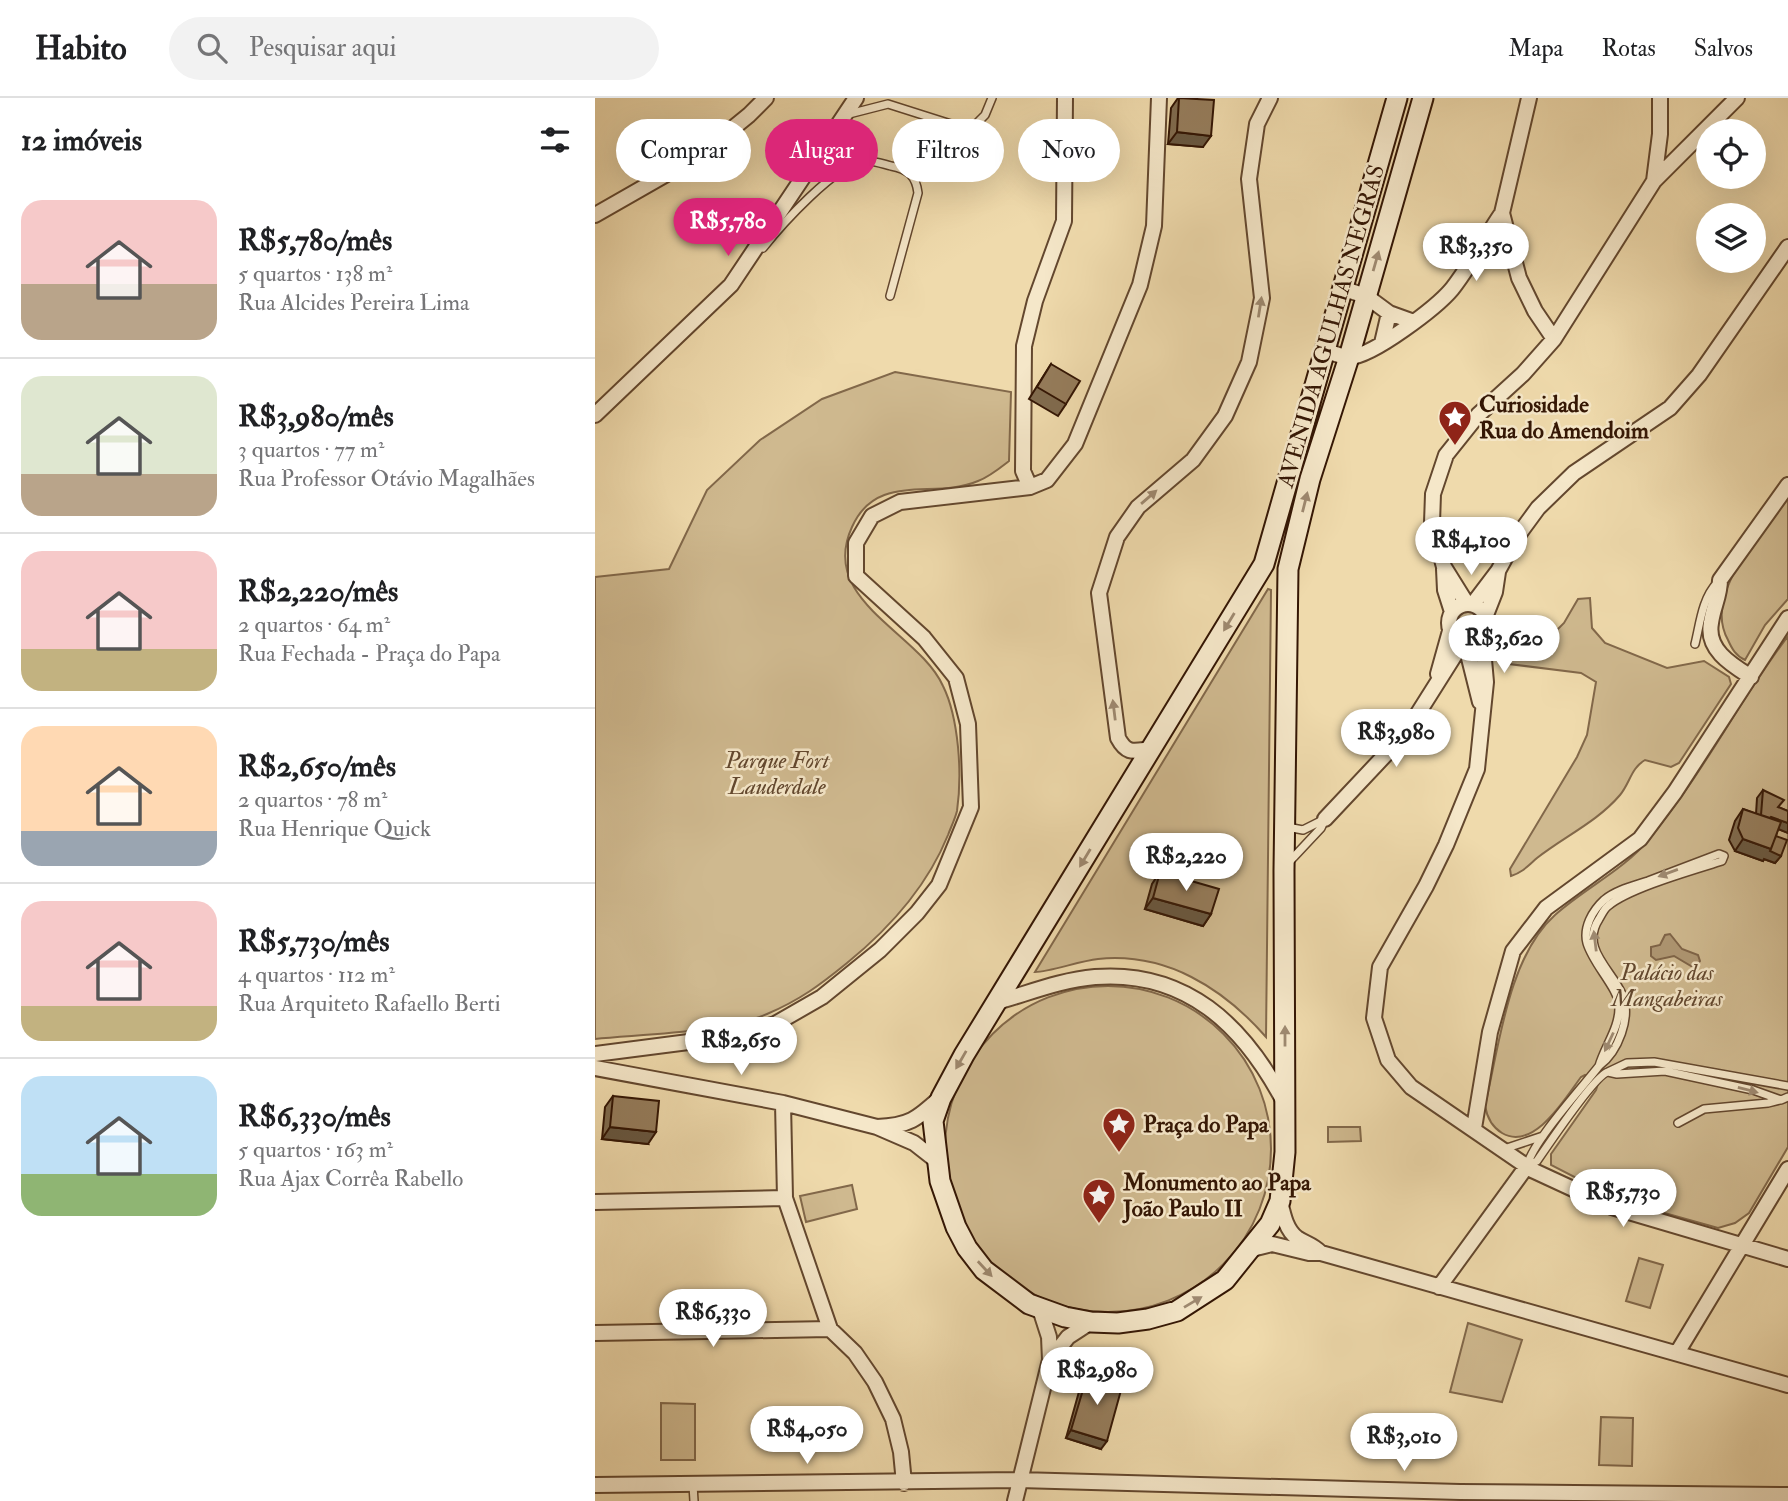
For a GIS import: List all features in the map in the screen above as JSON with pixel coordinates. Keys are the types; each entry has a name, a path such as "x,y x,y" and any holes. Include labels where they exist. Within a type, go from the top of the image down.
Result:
{"street":[{"path":"595,215 700,155 766,98"},
{"path":"595,415 731,285 856,98"},
{"path":"1030,487 1023,471 1024,346 1035,301 1063,221 1065,98"},
{"path":"595,1054 735,1036 775,1024 822,997 880,950 917,913 939,884 971,807 968,723 956,678 924,638 856,576 856,543 872,516 900,502 1030,487 1047,480 1075,444 1140,285 1154,226 1159,98"},
{"path":"1151,749 1131,751 1123,748 1118,738 1099,593 1117,537 1138,507 1193,460 1225,416 1249,362 1262,298 1249,179 1257,124 1270,98"},
{"name":"AVENIDA AGULHAS NEGRAS","path":"1264,564 1397,98"},
{"name":"AVENIDA AGULHAS NEGRAS","path":"1289,569 1310,479 1349,357 1423,98"},
{"path":"1324,350 1349,357 1360,355 1414,322 1451,290 1501,213 1529,98"},
{"path":"1654,181 1660,134 1660,98"},
{"path":"1452,612 1432,523 1433,494 1446,455 1478,415 1523,374 1554,339 1654,181 1737,98"},
{"path":"1501,213 1519,278 1535,311 1554,339"},
{"path":"1433,692 1450,631 1449,618 1452,612 1470,604 1499,571 1516,538 1538,508 1574,473 1670,408 1685,392 1788,247"},
{"path":"1341,288 1366,296 1389,313 1414,322"},
{"path":"1382,343 1389,313"},
{"path":"1751,677 1727,662 1717,650 1710,625 1720,593 1720,580 1788,485"},
{"path":"1264,564 1289,569 1284,871 1285,1152 1280,1201 1270,1224 1224,1280 1177,1311 1118,1323 1065,1317 1040,1309 1002,1286 984,1270 967,1248 946,1201 937,1161 933,1121 940,1098 997,1002 1264,564"},
{"path":"1444,567 1470,604 1483,610 1486,615"},
{"path":"1499,571 1482,637 1486,668 1477,769 1463,808 1431,876 1380,967 1374,1018 1388,1060 1411,1087 1527,1166 1612,1207 1788,1259"},
{"path":"1474,1128 1490,1032 1513,951 1546,908 1640,839 1675,792 1788,618"},
{"path":"1450,631 1464,642 1482,637"},
{"path":"1325,819 1405,734 1464,642"},
{"path":"1464,642 1483,714"},
{"path":"997,1002 1094,977 1120,977 1153,982 1178,990 1200,1001 1255,1053 1285,1105"},
{"path":"595,1068 783,1103 877,1127 914,1143 937,1161"},
{"path":"877,1127 909,1123 919,1118 940,1098"},
{"path":"783,1103 785,1198 830,1329 855,1353 875,1382 893,1419 901,1452 904,1483"},
{"path":"1439,1287 1527,1166"},
{"path":"1677,1353 1788,1169"},
{"path":"595,1202 785,1198"},
{"path":"1280,1201 1290,1231 1321,1253"},
{"path":"1252,1249 1272,1244 1309,1254 1321,1253 1788,1385"},
{"path":"1015,1501 1050,1360 1049,1337 1040,1309"},
{"path":"1050,1360 1068,1337 1091,1322"},
{"path":"595,1333 830,1329"},
{"path":"595,1485 1019,1480 1460,1496 1723,1498 1788,1495"}],"lane":[{"path":"841,117 888,104 951,124 973,127 985,115 992,98"},
{"path":"743,268 754,261 792,216 840,170 866,161 900,167 917,181 918,193 890,296"},
{"path":"1695,644 1704,606 1711,589 1720,580"},
{"path":"1285,826 1304,830 1325,819"},
{"path":"1284,871 1292,857 1321,828 1325,819"},
{"path":"1527,1166 1530,1155 1599,1066 1608,1059 1619,1039 1625,1006 1621,991 1604,968 1595,949 1592,933 1596,923 1607,906 1615,901 1722,861 1724,856 1719,854 1612,895 1597,907 1590,918 1586,940 1596,966 1615,992 1619,1008 1617,1025 1599,1066"},
{"path":"1527,1166 1537,1161 1603,1073 1627,1063 1654,1062 1788,1086"},
{"path":"1608,1072 1617,1074 1658,1070 1784,1099"},
{"path":"1678,1123 1704,1109 1784,1099"},
{"path":"1503,1149 1544,1136"},
{"path":"693,1485 694,1501"}],"green space":[{"name":"Parque Fort Lauderdale","path":"895,372 1011,392 1009,461 986,477 961,486 908,490 876,499 863,510 852,527 845,553 849,575 860,596 931,667 949,700 957,739 959,779 957,811 948,835 918,889 892,921 847,963 800,998 767,1014 728,1025 683,1032 595,1039 595,577 669,569 707,490 760,440 822,399"},
{"path":"1788,498 1788,599 1765,625 1745,660 1735,652 1728,640 1722,622 1723,603 1739,565"},
{"path":"1268,589 1271,590 1266,1037 1231,1003 1212,989 1191,977 1147,961 1098,959 1035,972"},
{"path":"1590,598 1592,628 1605,643 1667,668 1704,661 1729,677 1731,684 1679,763 1671,767 1645,760 1637,767 1611,805 1522,871 1511,876 1510,869 1577,757 1587,735 1596,682 1581,673 1509,664 1502,649 1512,634 1555,632 1564,623 1578,599"},
{"path":"1468,608 1478,613 1483,623 1478,633 1468,638 1458,633 1453,623 1458,613"},
{"name":"Palácio das Mangabeiras","path":"1788,636 1788,1147 1749,1213 1735,1223 1718,1228 1643,1207 1551,1165 1551,1154 1596,1090 1598,1084 1585,1075 1548,1120 1526,1135 1514,1137 1498,1131 1490,1121 1485,1106 1501,1031 1516,978 1539,933 1555,915 1628,860 1650,838 1687,789"},
{"path":"1108,986 1140,989 1170,999 1198,1014 1223,1034 1243,1059 1258,1087 1268,1117 1271,1149 1268,1181 1258,1211 1243,1239 1223,1264 1198,1284 1170,1299 1140,1309 1108,1312 1076,1309 1046,1299 1018,1284 993,1264 973,1239 958,1211 948,1181 945,1149 948,1117 958,1087 973,1059 993,1034 1018,1014 1046,999 1076,989"},
{"path":"1328,1127 1360,1127 1361,1141 1328,1142"},
{"path":"852,1185 857,1209 806,1222 800,1196"},
{"path":"1639,1258 1663,1265 1650,1308 1626,1301"},
{"path":"1468,1323 1522,1340 1502,1402 1450,1392"},
{"path":"661,1403 695,1404 695,1460 661,1460"},
{"path":"1601,1417 1633,1418 1632,1466 1599,1465"}],"shaded area":[{"path":"1670,934 1682,949 1698,955 1700,961 1696,966 1674,956 1656,960 1651,956 1651,947 1660,945 1665,935"}],"building":[{"path":"1179,98 1214,100 1211,136 1177,132"},
{"path":"1051,364 1080,381 1066,404 1037,387"},
{"path":"1763,790 1784,800 1778,807 1788,811 1788,823 1761,815"},
{"path":"1743,809 1781,822 1771,849 1743,839 1738,828"},
{"path":"1776,836 1787,840 1781,856 1770,851"},
{"path":"1160,872 1219,889 1211,914 1153,898"},
{"path":"613,1096 659,1101 656,1132 610,1127"},
{"path":"1088,1373 1123,1383 1107,1441 1071,1430"}],"place":[{"name":"Curiosidade Rua do Amendoim","path":"1455,447"},
{"name":"Praça do Papa","path":"1119,1154"},
{"name":"Monumento ao Papa João Paulo II","path":"1099,1225"}]}
